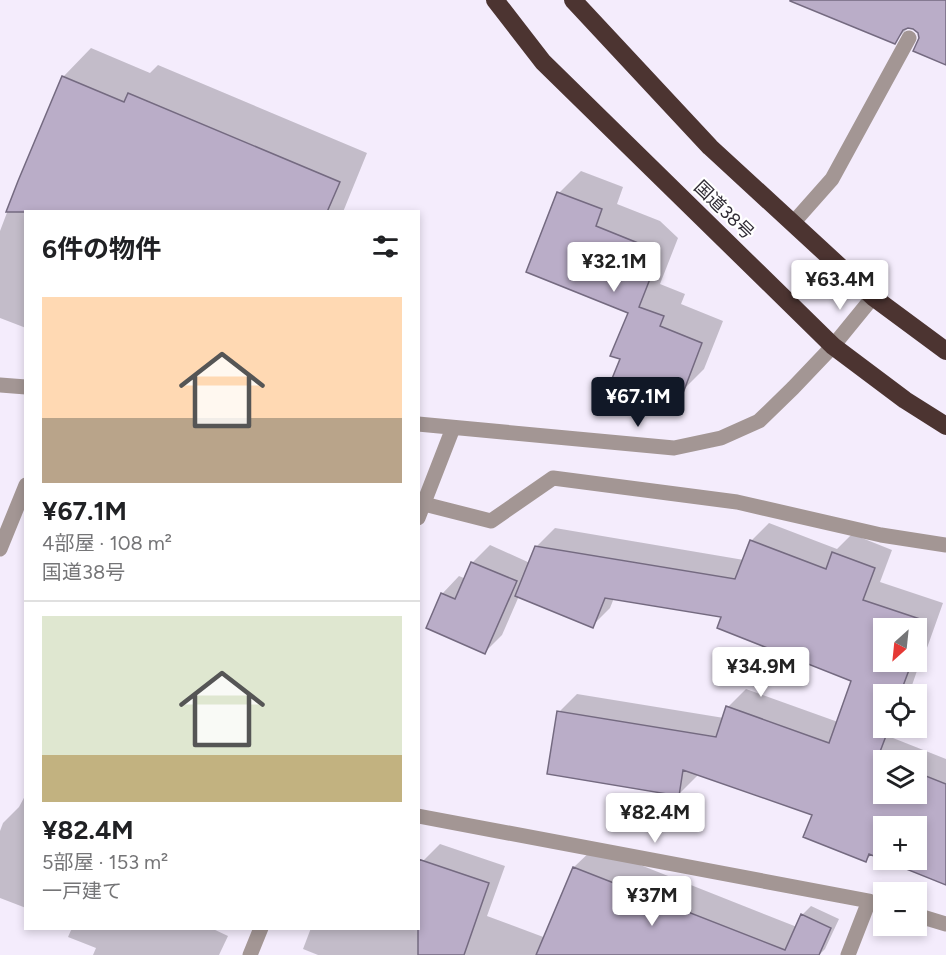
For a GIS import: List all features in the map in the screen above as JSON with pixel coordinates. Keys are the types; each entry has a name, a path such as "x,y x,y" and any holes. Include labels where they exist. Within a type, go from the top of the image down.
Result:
{"highway":[{"name":"国道38号","path":"495,0 543,62 833,346 905,400 946,426"},
{"name":"国道38号","path":"573,0 710,147 873,297 946,351"}],"street":[{"path":"793,223 832,179 909,38"},
{"path":"420,424 674,448 721,438 759,421 833,346 873,297"},
{"path":"0,385 24,387"},
{"path":"453,428 421,511 491,521 554,478 737,502 881,535 946,545"},
{"path":"0,549 24,490"},
{"path":"420,816 873,902"},
{"path":"848,955 873,909"},
{"path":"927,918 946,924"},
{"path":"250,955 260,930"}],"building":[{"path":"790,0 946,0 946,65 913,51 919,38 918,33 913,29 903,30 895,44"},
{"path":"62,76 124,102 128,93 340,182 328,210 24,210 24,212 6,212"},
{"path":"557,192 602,209 596,226 638,243 657,261 639,307 664,316 660,326 702,343 683,393 658,384 652,397 611,381 620,359 610,356 628,313 526,272"},
{"path":"750,540 826,569 832,552 875,568 863,600 917,618 873,618 873,672 908,672 904,684 873,684 873,738 885,738 881,750 873,750 873,804 927,804 927,776 946,784 946,885 909,870 927,870 927,816 873,816 873,856 869,854 866,862 803,837 812,815 683,770 679,796 547,774 557,711 716,737 726,706 829,743 851,681 717,628 721,617 605,598 593,628 515,596 535,546 735,579"},
{"path":"471,562 517,581 485,654 426,628 441,593 455,599"},
{"path":"420,860 489,883 464,955 418,955"},
{"path":"573,867 785,950 801,914 831,928 819,955 536,955"}]}
